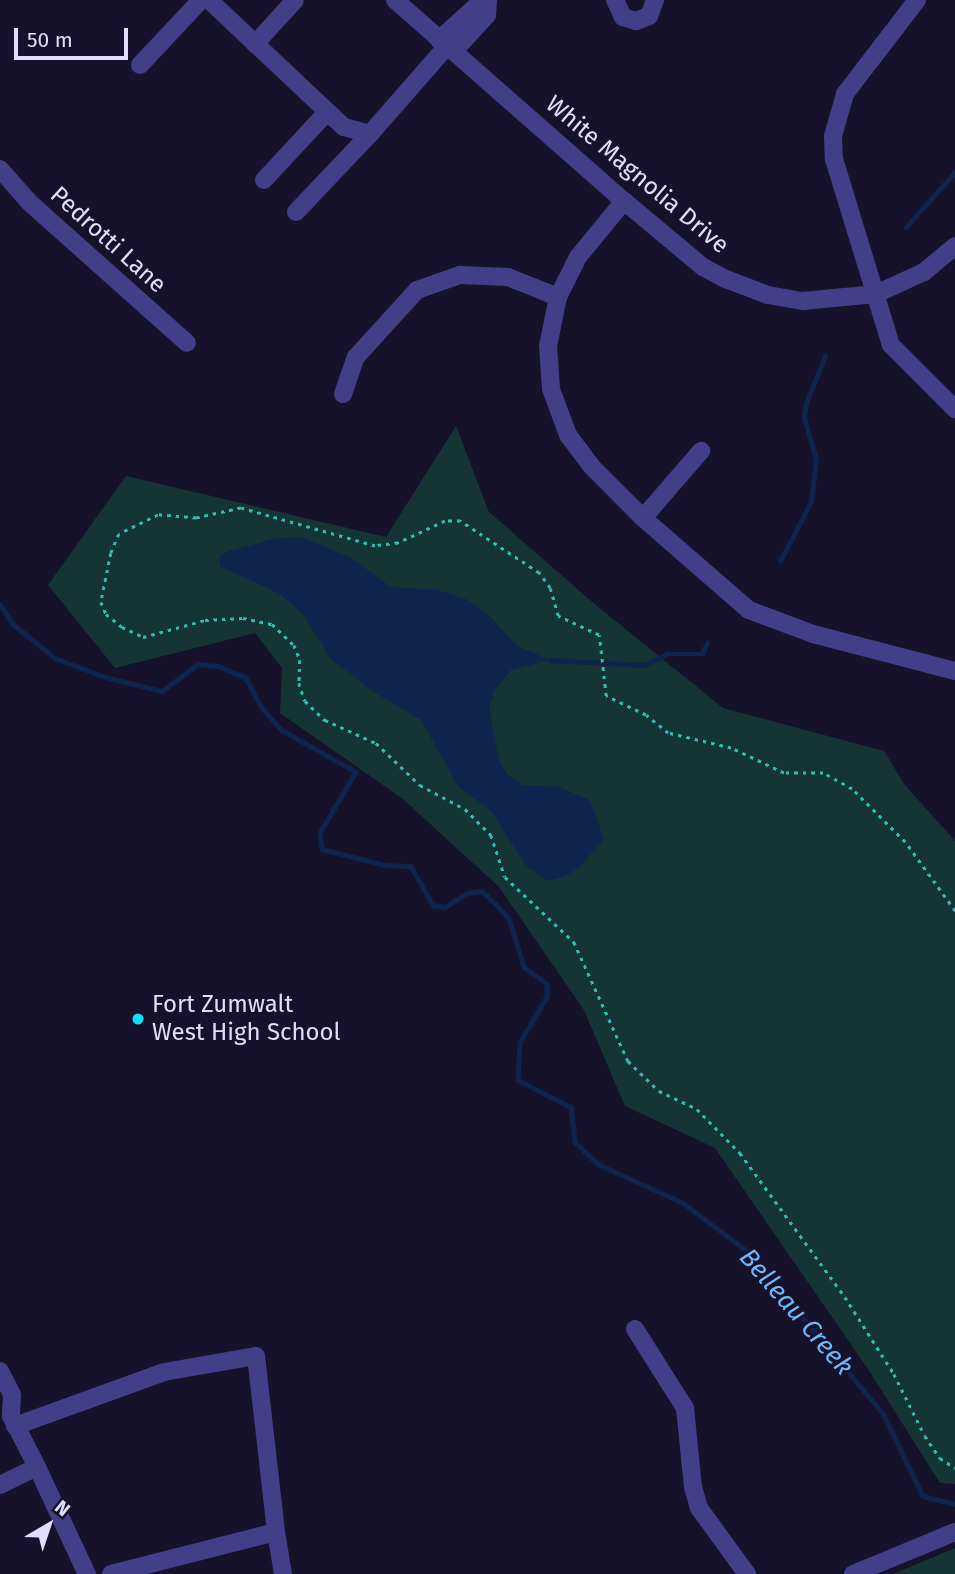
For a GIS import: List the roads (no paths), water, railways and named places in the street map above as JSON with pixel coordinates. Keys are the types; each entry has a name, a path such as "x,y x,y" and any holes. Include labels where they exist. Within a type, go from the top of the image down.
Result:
{"street":[{"path":"139,65 201,0"},
{"path":"209,0 344,127 370,134"},
{"path":"255,44 295,0"},
{"name":"White Magnolia Drive","path":"395,0 703,267 750,289 803,301 876,294 924,272 955,246"},
{"path":"296,212 370,134 447,46 487,15 485,0"},
{"path":"615,0 623,18 636,21 649,16 655,0"},
{"path":"917,0 845,94 833,136 841,186 885,328 900,358 955,409"},
{"path":"264,180 327,111"},
{"name":"Pedrotti Lane","path":"0,169 30,203 187,344"},
{"path":"624,201 578,257 558,298 548,346 551,389 568,435 591,466 643,518 749,610 813,634 955,671"},
{"path":"342,394 356,357 417,290 460,275 508,277 558,298"},
{"path":"643,518 701,452"},
{"path":"635,1329 685,1408 693,1487 699,1507 747,1574"},
{"path":"15,1426 164,1372 256,1356 283,1574"},
{"path":"0,1371 12,1395 10,1416 87,1574"},
{"path":"0,1485 37,1467"},
{"path":"111,1574 276,1532"},
{"path":"853,1574 955,1532"}],"water":[{"path":"302,537 351,558 391,587 438,590 466,599 488,614 517,646 550,660 511,670 495,690 489,708 499,761 507,774 523,785 559,787 590,800 604,840 569,875 548,881 526,866 491,811 458,786 421,720 372,691 331,659 302,613 280,594 220,566 220,556 228,551 278,538"}],"waterway":[{"path":"906,227 955,172"},
{"path":"780,561 811,502 816,460 804,417 806,403 825,356"},
{"name":"Belleau Creek","path":"0,604 13,624 55,658 105,677 162,691 198,664 218,666 246,678 262,708 282,730 356,772 320,833 322,849 385,865 411,866 433,905 445,907 467,893 482,891 496,904 509,918 524,967 547,984 547,997 520,1043 518,1080 571,1107 575,1142 598,1164 683,1203 746,1250 883,1413 923,1496 955,1504"},
{"path":"550,660 645,665 667,654 702,654 707,643"}],"place":[{"name":"Fort Zumwalt West High School","path":"138,1019"}]}
